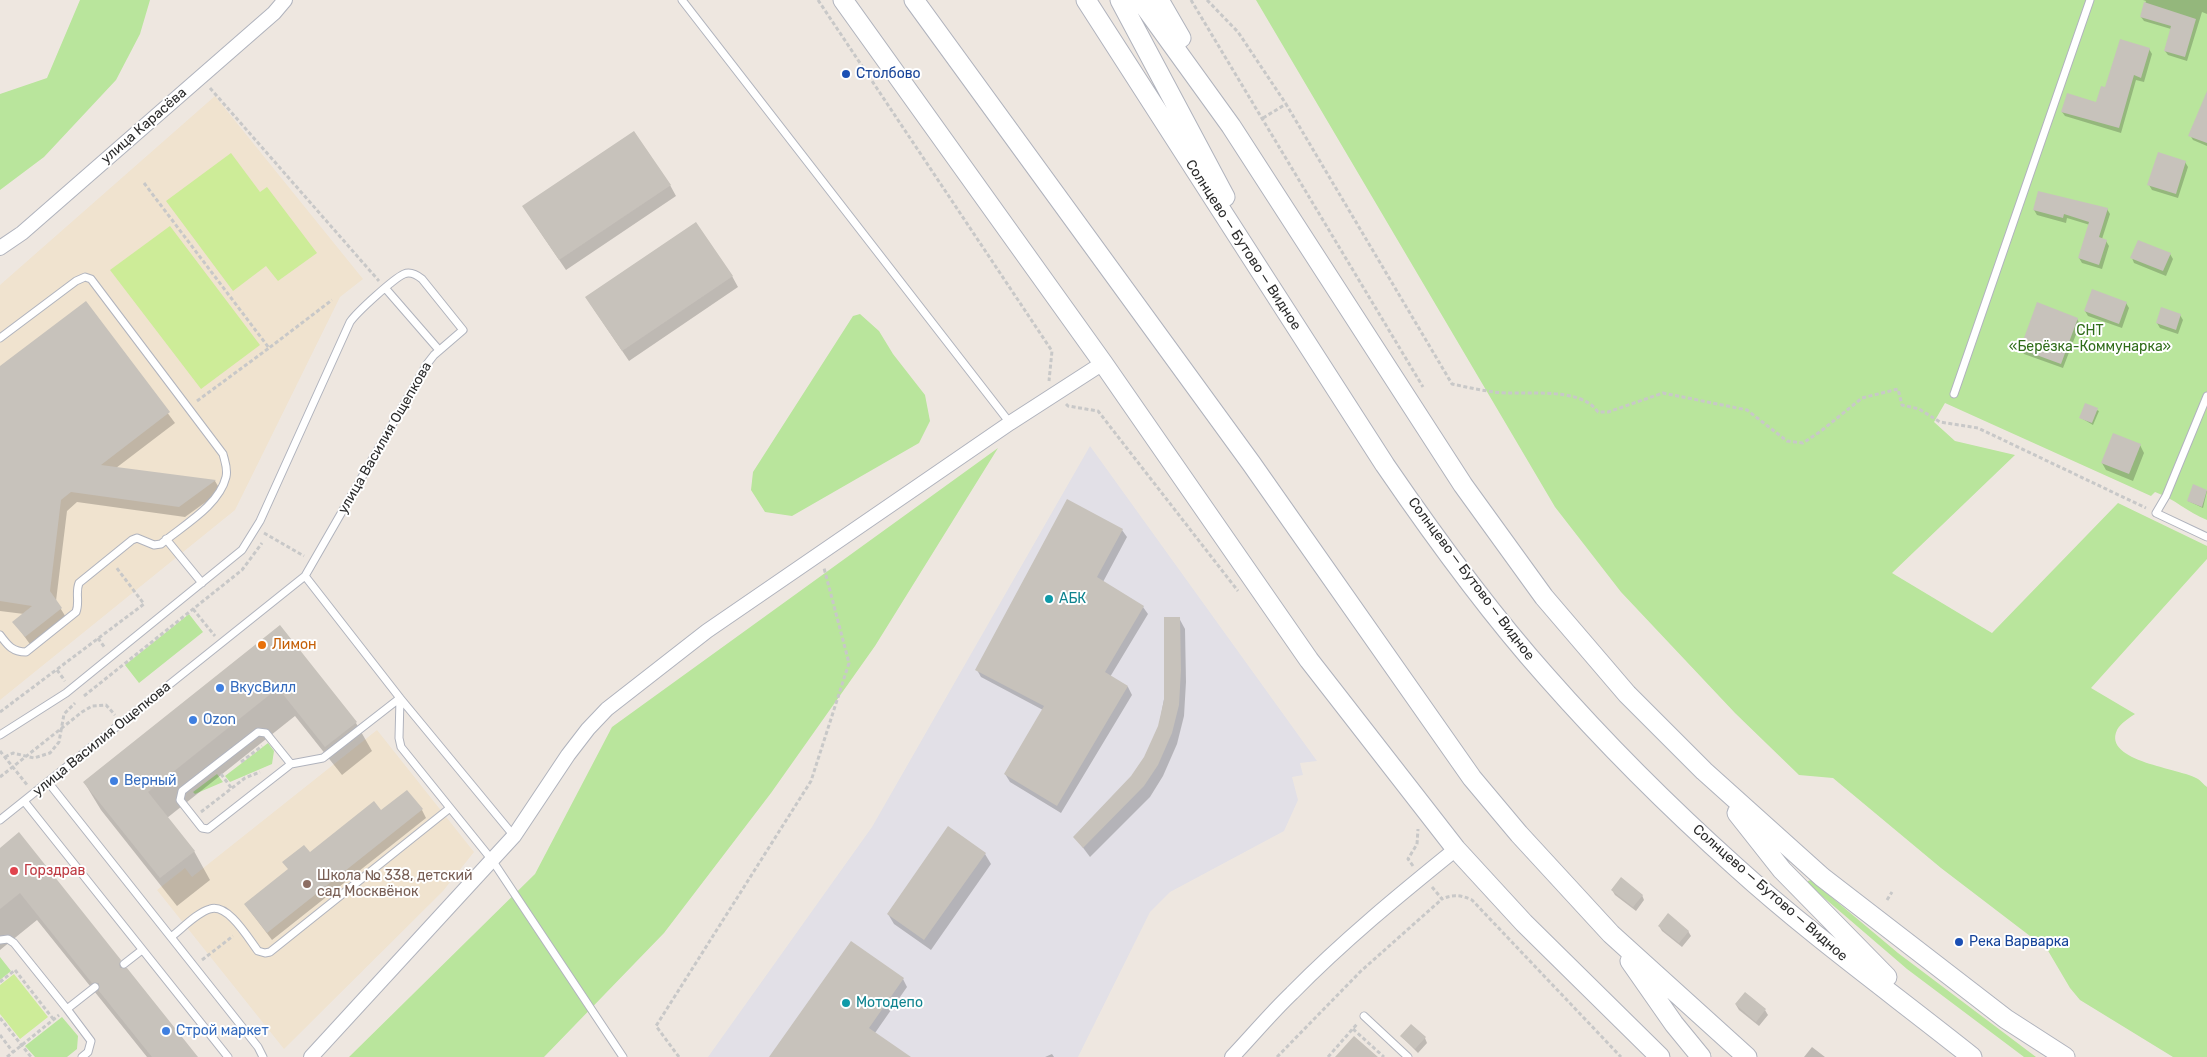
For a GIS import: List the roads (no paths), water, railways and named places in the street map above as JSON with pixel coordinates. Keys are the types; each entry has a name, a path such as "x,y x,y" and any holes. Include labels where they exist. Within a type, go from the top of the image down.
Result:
{"main road":[{"path":"843,0 1103,363 1309,660 1456,849 1524,923 1660,1057"},
{"path":"914,0 1251,463 1472,778 1519,834 1611,934 1748,1057"},
{"name":"Солнцево — Бутово — Видное","path":"1086,0 1294,326 1432,533 1490,609 1545,675 1658,793 1736,867 1795,917 1972,1057"},
{"path":"1120,0 1294,326"},
{"path":"1140,0 1231,126 1463,485 1538,589 1627,694 1704,771 1822,877 2006,1019 2065,1057"},
{"path":"1159,0 1231,126"},
{"path":"1704,771 1782,870 1839,930 1948,1038"},
{"path":"1611,934 1674,1024 1701,1057"}],"street":[{"name":"улица Карасёва","path":"0,248 22,233 274,13 285,0"},
{"path":"311,1057 514,836 588,729 630,690 707,631 1010,423 1103,363"},
{"path":"1232,1057 1292,993 1335,951 1399,895 1456,849"}],"lane":[{"path":"682,0 1010,423"},
{"path":"1954,394 2090,0"},
{"name":"улица Василия Ощепкова","path":"0,735 66,693 242,550 256,528 350,322 362,308 404,274 416,274 463,330 439,350 427,364 305,576 0,820"},
{"path":"0,338 76,281 85,277 91,279 223,454 227,467 226,477 220,490 207,506 161,544 154,545 142,538 132,540 109,558 79,583 77,593 79,603 76,612 26,652 16,652 0,636"},
{"path":"386,288 439,350"},
{"path":"2207,396 2166,496 2156,513 2207,538"},
{"path":"166,539 202,584"},
{"path":"305,576 400,698 514,836"},
{"path":"290,762 266,733 258,732 214,765 180,794 180,800 202,828 208,830 290,762 323,758 400,698"},
{"path":"400,698 399,738 401,747 492,860 623,1057"},
{"path":"48,782 258,1047 262,1057"},
{"path":"24,801 228,1057"},
{"path":"171,937 209,909 218,908 229,913 258,950 266,953 270,952 450,808"},
{"path":"0,940 8,939 14,943 91,1041 88,1052 82,1057"},
{"path":"124,964 142,950"},
{"path":"67,1009 95,987"},
{"path":"1364,1016 1408,1057"}],"place":[{"name":"Столбово","path":"846,74"},
{"name":"АБК","path":"1049,599"},
{"name":"Лимон","path":"262,645"},
{"name":"ВкусВилл","path":"220,688"},
{"name":"Ozon","path":"193,720"},
{"name":"Верный","path":"114,781"},
{"name":"Горздрав","path":"14,871"},
{"name":"Школа № 338, детский сад Москвёнок","path":"307,884"},
{"name":"Река Варварка","path":"1959,942"},
{"name":"Мотодепо","path":"846,1003"},
{"name":"Строй маркет","path":"166,1031"}],"park label":[{"name":"СНТ «Берёзка-Коммунарка»","path":"2090,340"}]}
